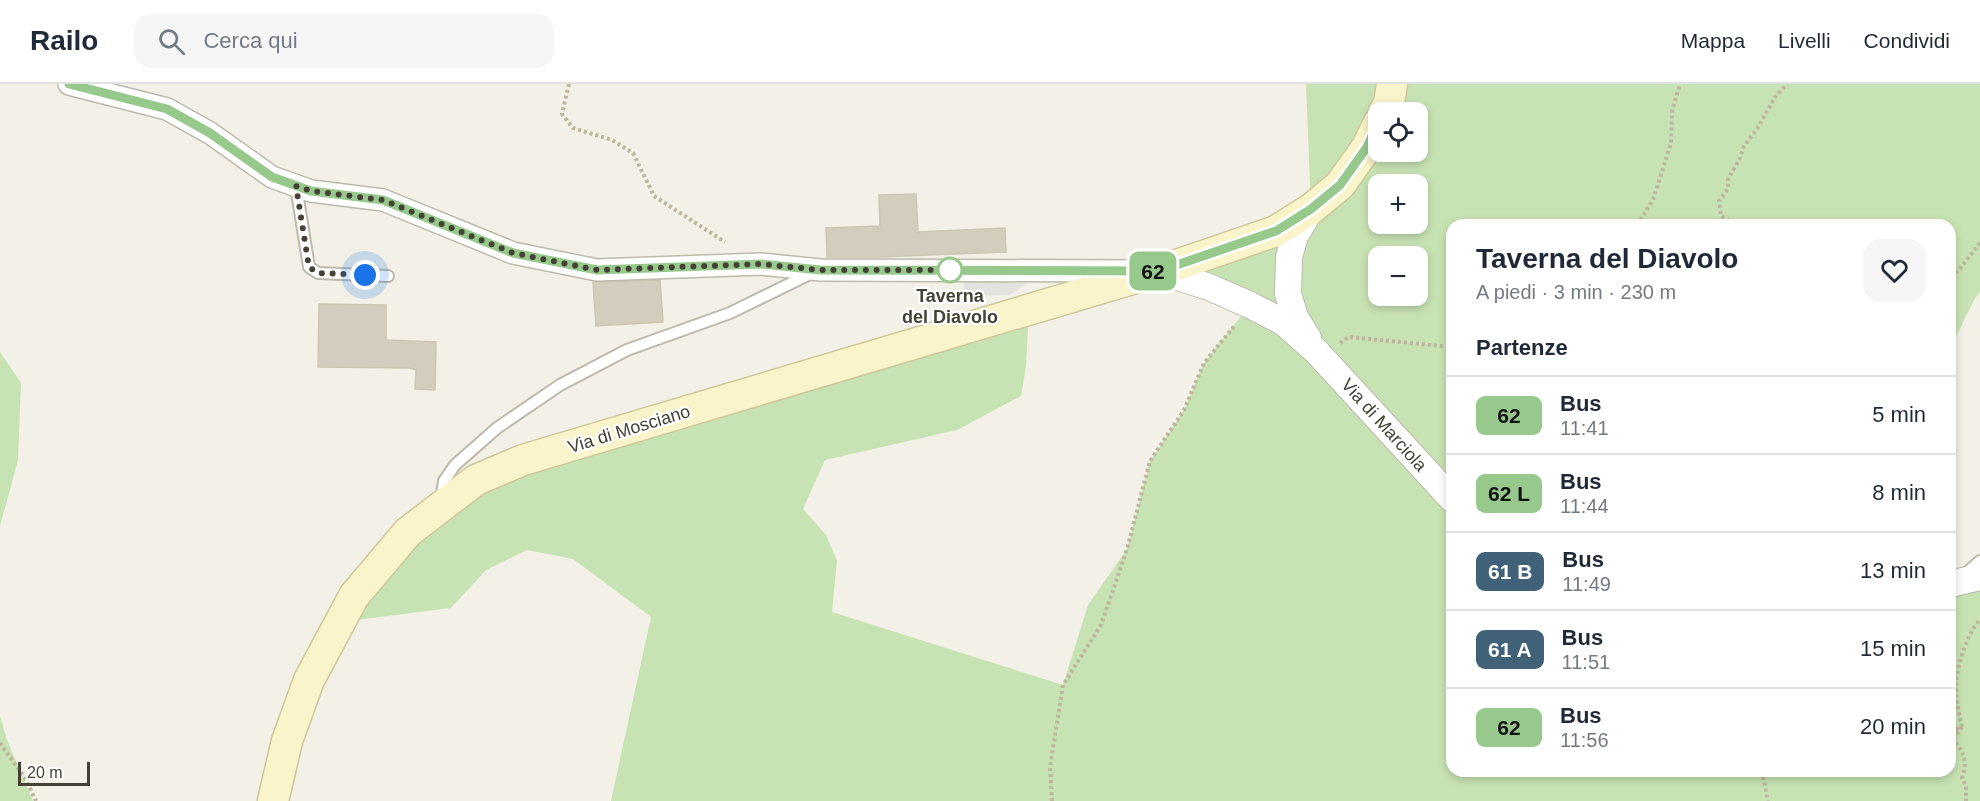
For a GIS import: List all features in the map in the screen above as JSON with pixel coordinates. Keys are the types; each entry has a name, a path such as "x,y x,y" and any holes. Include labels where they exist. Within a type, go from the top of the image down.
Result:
{"main road":[{"path":"1389,102 1392,84"},
{"name":"Via di Mosciano","path":"273,801 287,741 309,680 354,596 408,532 476,480 523,460 1159,271 1276,231 1311,209 1340,185 1368,145"}],"street":[{"path":"69,84 167,109 210,133 272,177 296,186 311,191 383,200 513,253 597,270 761,264 820,270 1159,271"},
{"name":"Via di Marciola","path":"1311,209 1295,236 1289,257 1288,294 1295,317 1316,351"},
{"name":"Via di Marciola","path":"1159,271 1209,288 1283,322 1316,351 1446,492"}],"lane":[{"path":"296,186 309,267 318,273 388,276"},
{"path":"440,507 444,481 455,465 497,429 560,385 627,350 730,313 820,270"},
{"path":"1962,581 1980,561"}],"path":[{"path":"569,84 562,114 573,128 612,140 633,153 654,196 761,264"},
{"path":"1640,219 1653,200 1671,143 1672,111 1680,84"},
{"path":"1726,219 1721,216 1719,201 1728,189 1728,179 1744,146 1757,129 1775,97 1787,84"},
{"path":"1956,272 1980,243"},
{"path":"1052,801 1050,767 1063,685 1101,625 1127,549 1150,461 1184,410 1204,363 1250,305"},
{"path":"1316,351 1336,345 1348,337 1446,346"},
{"path":"1956,735 1962,728 1956,681 1968,639 1973,627 1980,620"},
{"path":"1956,729 1962,728"},
{"path":"0,743 25,778 36,801"},
{"path":"1956,743 1963,750 1966,767 1962,777 1966,786 1966,801"},
{"path":"1763,777 1768,801"}],"green space":[{"path":"1306,84 1980,84 1980,292 1956,337 1956,219 1446,219 1446,777 1956,777 1956,582 1980,577 1980,801 611,801 651,617 573,559 527,550 486,570 451,608 340,622 476,480 1029,310 1026,366 1021,396 957,430 825,460 803,509 826,535 837,561 832,612 1063,685 1088,605 1127,549 1150,461 1184,410 1204,363 1250,305 1159,271 1311,209"},
{"path":"0,352 21,383 18,460 0,526"},
{"path":"0,716 7,740 33,801 0,801"}],"shaded area":[{"path":"964,280 1028,283 1010,295 964,296"}],"building":[{"path":"916,194 918,232 1005,228 1006,252 827,257 826,228 880,226 879,195"},
{"path":"660,280 663,322 596,326 593,282"},
{"path":"319,304 386,305 386,340 436,342 435,390 415,389 416,370 410,368 318,367"}],"bus line":[{"name":"62","path":"69,84 167,109 210,133 272,177 311,191 383,200 513,253 597,270 761,264 820,270 1159,271 1276,231 1311,209 1340,185 1368,145"}],"place":[{"name":"Taverna del Diavolo","path":"950,270"}],"route":[{"path":"365,275 318,273 309,267 296,186 311,191 383,200 513,253 597,270 761,264 820,270 950,270"}]}
